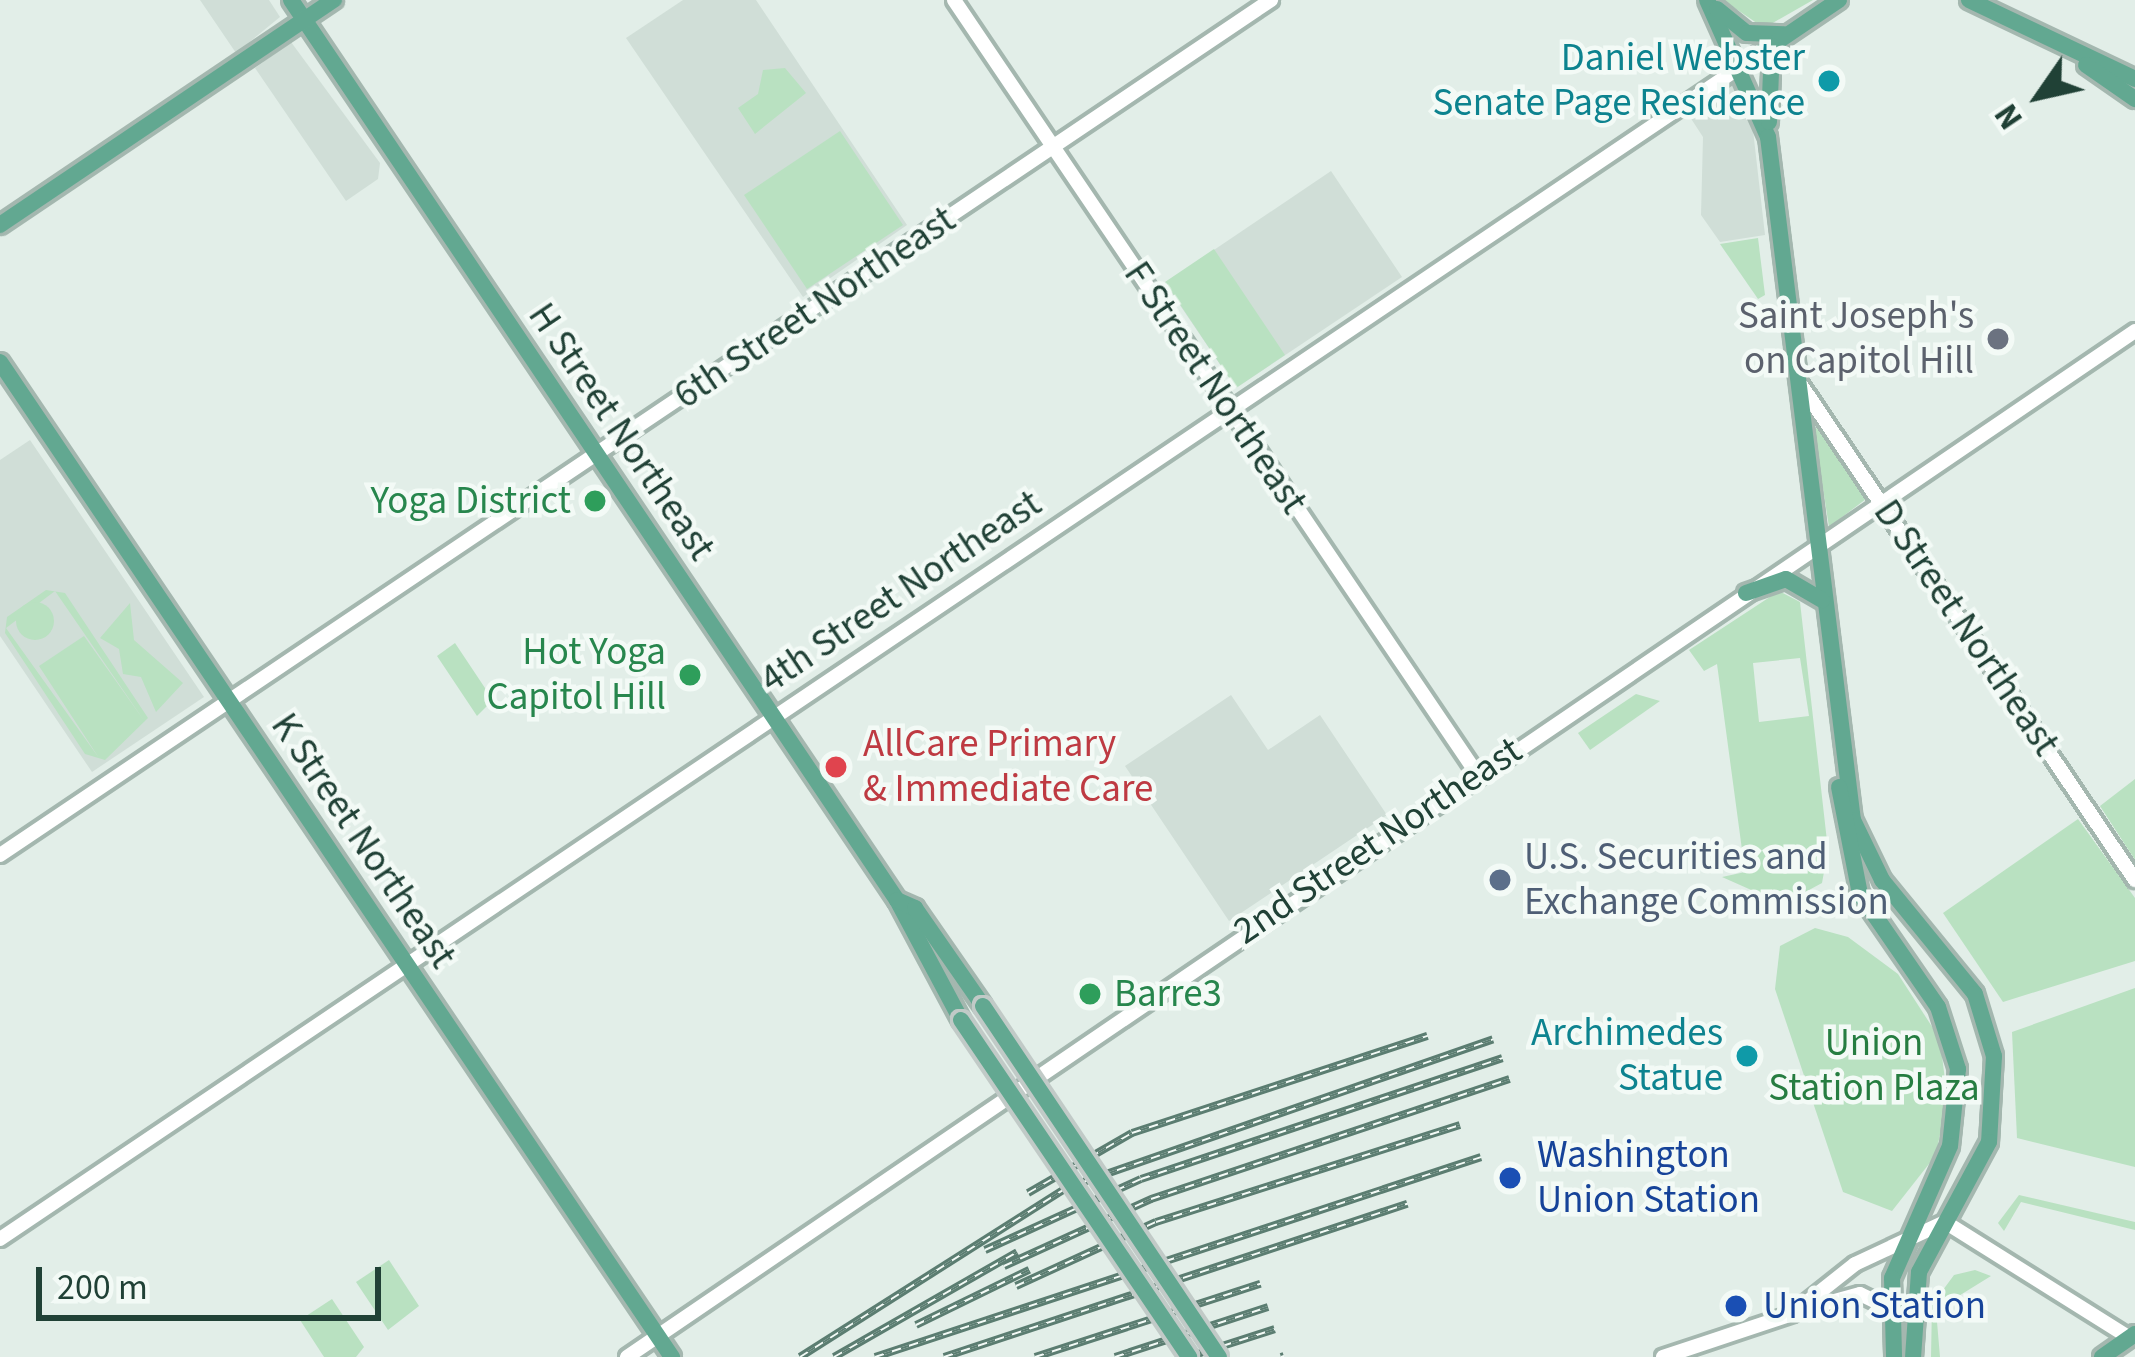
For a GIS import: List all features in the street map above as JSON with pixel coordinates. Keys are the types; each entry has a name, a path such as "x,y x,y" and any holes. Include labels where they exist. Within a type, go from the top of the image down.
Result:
{"main road":[{"name":"H Street Northeast","path":"291,0 897,900 898,920 961,1020 1189,1357"},
{"path":"0,225 334,0"},
{"path":"1707,0 1747,33 1790,33"},
{"path":"1707,0 1743,65 1768,137"},
{"name":"4th Street Northeast","path":"1743,65 1839,0"},
{"path":"1969,0 2086,64 2135,99"},
{"path":"1772,46 1768,137 1850,866 1893,952 1954,1046 1959,1095 1942,1171 1945,1222"},
{"path":"2086,64 2135,80"},
{"name":"K Street Northeast","path":"0,362 672,1357"},
{"path":"1746,593 1786,580 1822,599"},
{"path":"1840,768 1865,851 1908,914 1975,994 1995,1066 1989,1142 1916,1286 1913,1357"},
{"name":"H Street Northeast","path":"897,900 915,908 1219,1357"},
{"path":"1894,1357 1889,1308 1905,1234 1942,1171"},
{"path":"2102,1357 2133,1338"}],"street":[{"name":"F Street Northeast","path":"955,0 1477,775"},
{"name":"6th Street Northeast","path":"0,855 1271,0"},
{"name":"4th Street Northeast","path":"0,1239 1743,65"},
{"name":"2nd Street Northeast","path":"627,1357 2135,331"},
{"name":"D Street Northeast","path":"1796,378 2135,880"},
{"path":"1792,1314 1905,1234 1945,1222 2133,1338"},
{"path":"1663,1357 1855,1294 1889,1308"}],"shaded area":[{"path":"200,0 269,0 280,17 236,53"},
{"path":"683,0 756,0 907,225 803,297 626,38"},
{"path":"291,42 380,163 378,179 346,201 255,68"},
{"path":"1736,82 1750,104 1765,235 1720,242 1701,215 1703,137 1688,114"},
{"path":"1331,171 1402,277 1236,388 1165,283"},
{"path":"30,440 204,697 92,772 0,636 0,460"},
{"path":"1231,695 1268,750 1320,715 1387,815 1229,921 1125,766"}],"green space":[{"path":"1723,0 1813,0 1764,28"},
{"path":"785,68 806,93 755,134 738,108 758,94 763,70"},
{"path":"840,131 903,225 807,289 744,195"},
{"path":"1758,238 1765,295 1758,299 1720,244"},
{"path":"1214,249 1285,355 1236,388 1165,282"},
{"path":"1820,426 1866,499 1829,527 1814,430"},
{"path":"46,590 55,591 6,628 99,758 39,666 84,636 145,721 105,760 85,754 5,633 7,617"},
{"path":"55,591 65,593 148,718 145,721"},
{"path":"1779,591 1800,602 1828,850 1822,883 1783,904 1722,877 1745,872 1717,664 1704,671 1689,650","holes":["1800,658 1809,716 1759,722 1753,663"]},
{"path":"35,602 49,607 54,621 49,635 35,640 21,635 16,621 21,607"},
{"path":"130,603 134,640 183,683 156,712 141,677 123,674 119,649 100,638"},
{"path":"455,643 493,700 477,716 437,656"},
{"path":"1636,694 1660,701 1590,750 1578,733"},
{"path":"2135,779 2135,860 2100,806"},
{"path":"2078,819 2135,898 2135,961 2003,1002 1943,913"},
{"name":"Union Station Plaza","path":"1815,928 1848,937 1898,974 1940,1039 1947,1097 1936,1155 1892,1211 1843,1192 1775,989 1780,946"},
{"path":"2135,988 2135,1167 2017,1138 2012,1032"},
{"path":"2019,1195 2135,1222 2135,1230 2021,1202 2004,1231 1998,1223"},
{"path":"389,1260 419,1306 388,1330 356,1282"},
{"path":"1975,1270 1991,1276 1936,1310 1940,1357 1931,1357 1932,1305 1954,1275"},
{"path":"332,1299 364,1347 356,1357 324,1357 300,1320"}],"railway":[{"path":"1028,1193 1132,1133 1427,1036"},
{"path":"800,1357 1066,1188 1493,1039"},
{"path":"985,1250 1141,1179 1502,1058"},
{"path":"1004,1266 1151,1199 1509,1079"},
{"path":"1016,1286 1156,1222 1460,1125"},
{"path":"875,1357 1481,1157"},
{"path":"944,1357 1407,1204"},
{"path":"834,1357 1017,1252"},
{"path":"916,1325 1029,1270"},
{"path":"1035,1357 1260,1284"},
{"path":"1115,1357 1268,1307"},
{"path":"1188,1357 1275,1329"}],"place":[{"name":"Daniel Webster Senate Page Residence","path":"1829,81"},
{"name":"Saint Joseph's on Capitol Hill","path":"1998,339"},
{"name":"Yoga District","path":"595,501"},
{"name":"Hot Yoga Capitol Hill","path":"690,675"},
{"name":"AllCare Primary & Immediate Care","path":"836,767"},
{"name":"U.S. Securities and Exchange Commission","path":"1500,880"},
{"name":"Barre3","path":"1090,994"},
{"name":"Archimedes Statue","path":"1747,1056"},
{"name":"Washington Union Station","path":"1510,1178"},
{"name":"Union Station","path":"1736,1306"}]}
